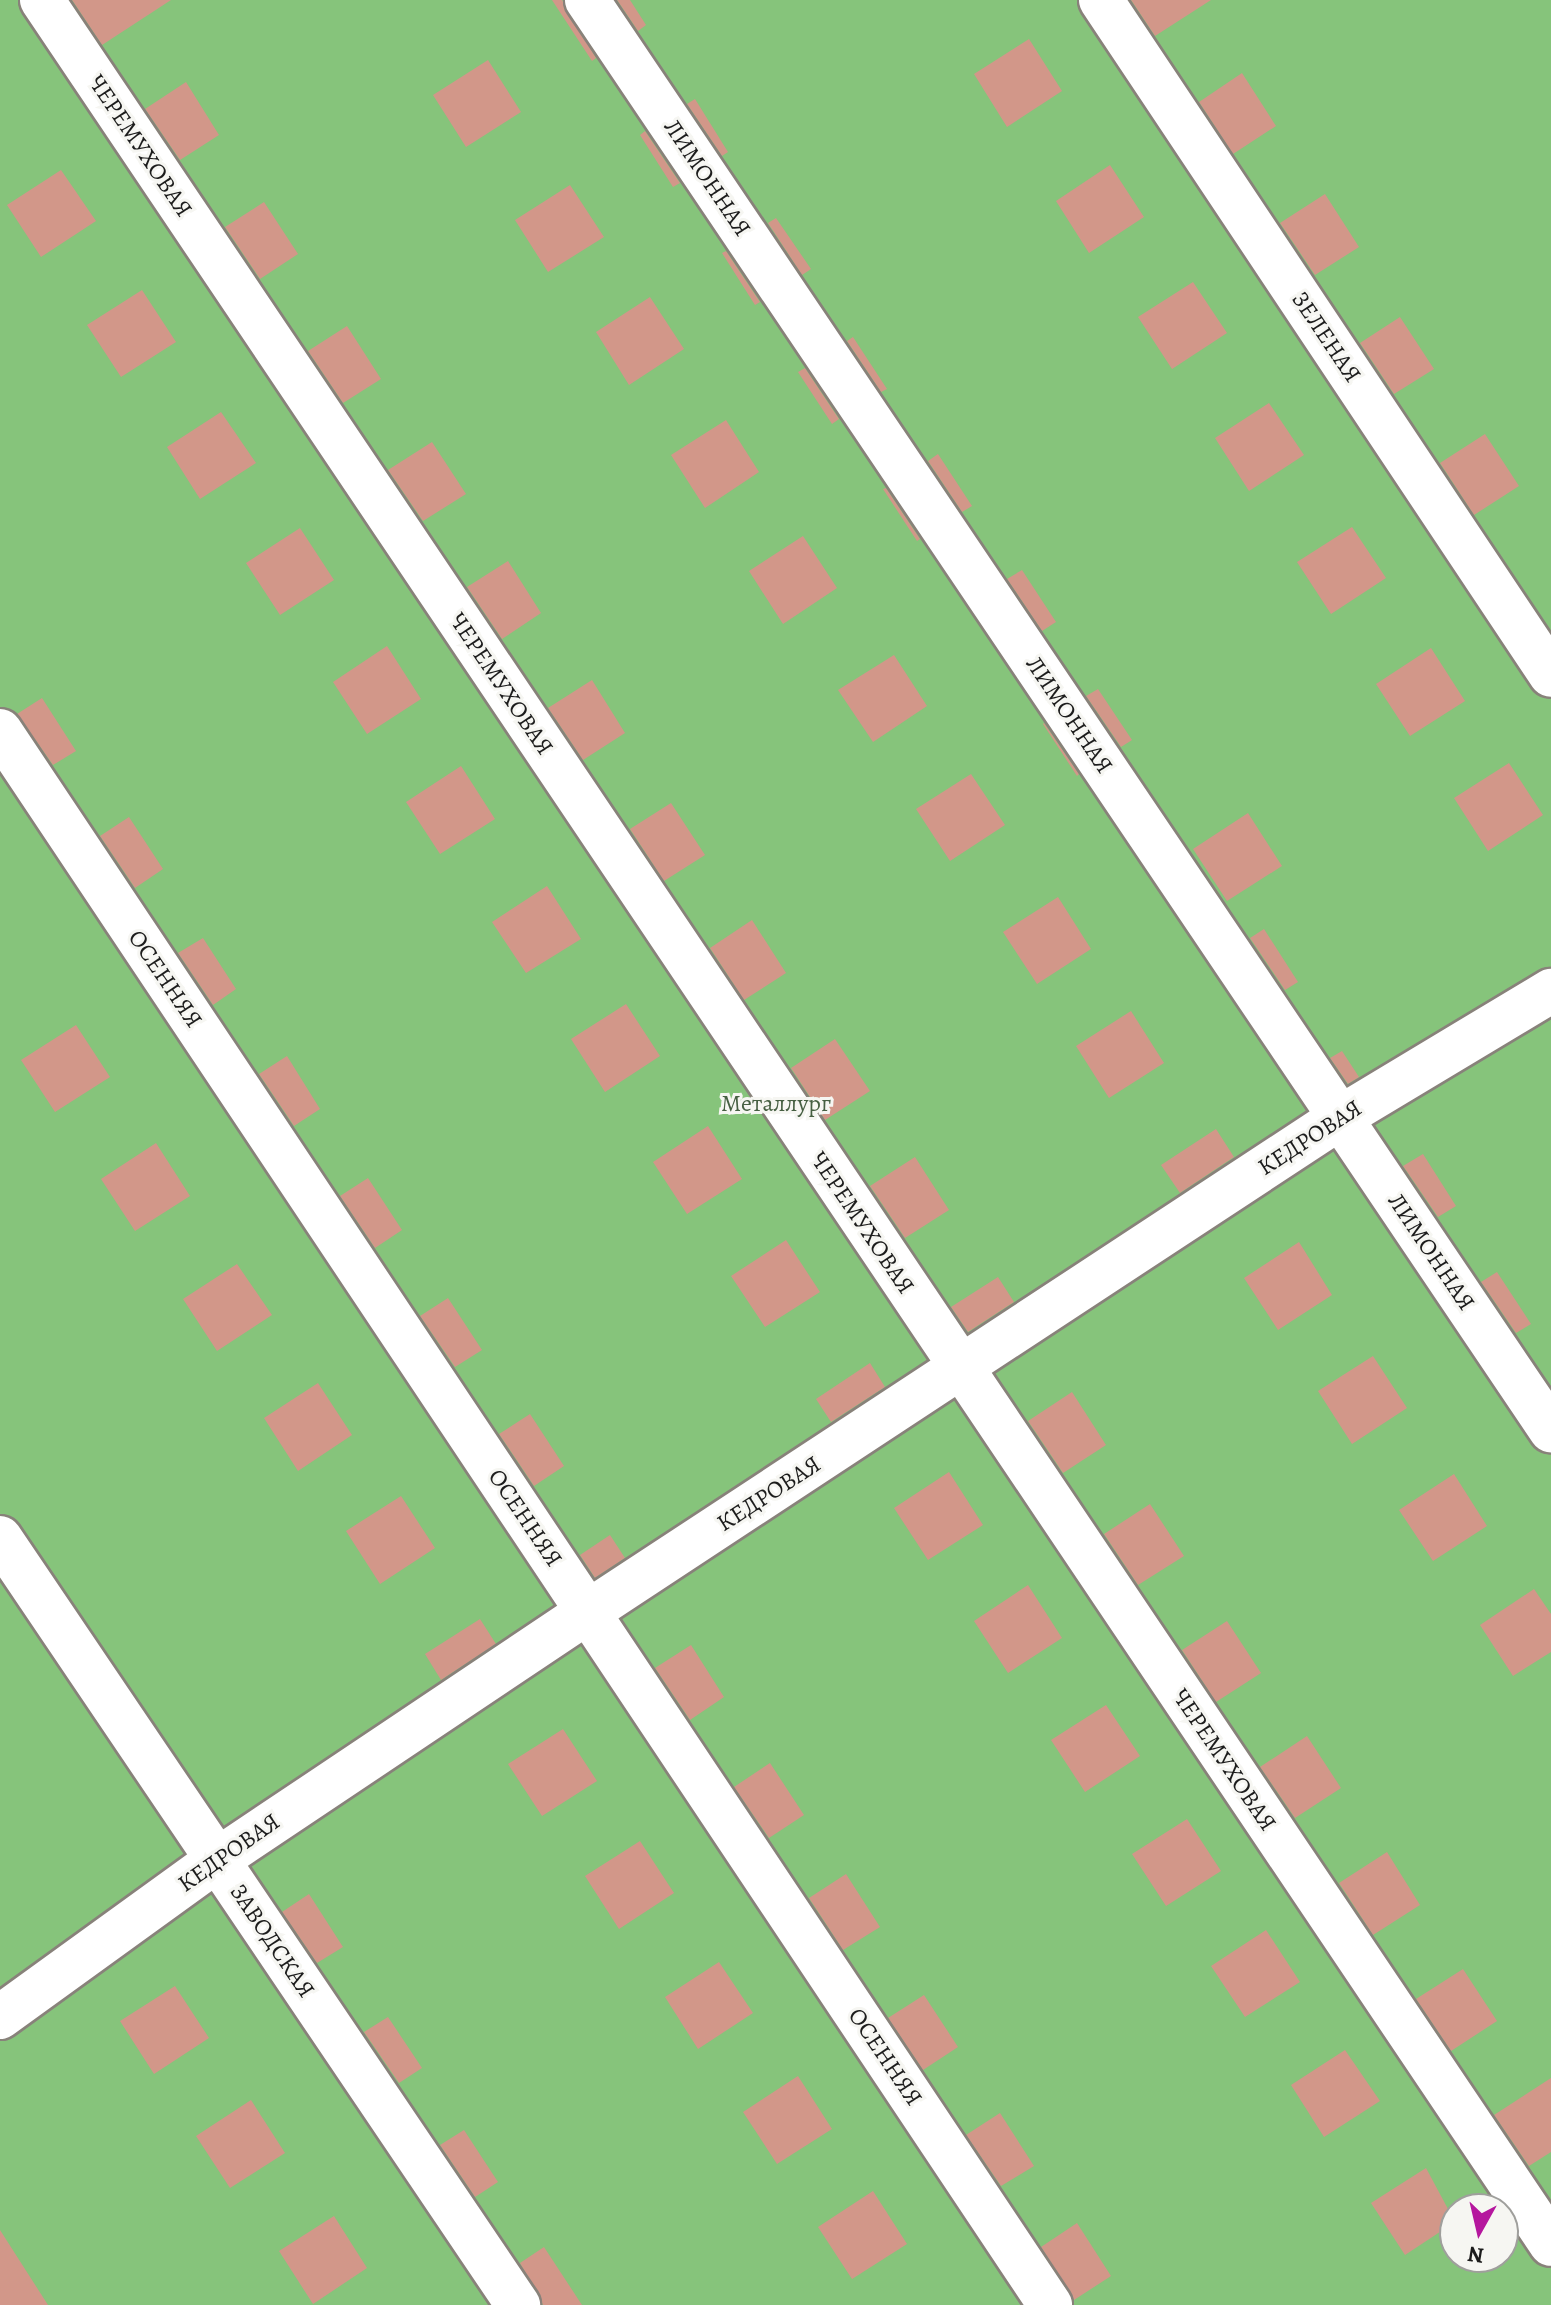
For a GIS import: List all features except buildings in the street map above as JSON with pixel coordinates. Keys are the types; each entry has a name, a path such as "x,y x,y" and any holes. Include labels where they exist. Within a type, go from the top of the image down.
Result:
{"street":[{"name":"ЧЕРЕМУХОВАЯ","path":"42,0 960,1370 1551,2244"},
{"name":"ЛИМОННАЯ","path":"587,0 1551,1430"},
{"name":"ЗЕЛЕНАЯ","path":"1101,0 1551,675"},
{"name":"ОСЕННЯЯ","path":"0,731 1050,2305"},
{"name":"КЕДРОВАЯ","path":"0,2017 217,1860 588,1612 1341,1117 1551,991"},
{"name":"ЗАВОДСКАЯ","path":"0,1538 518,2305"}],"green space":[{"name":"Металлург","path":"0,0 1551,0 1551,2305 0,2305"}]}
